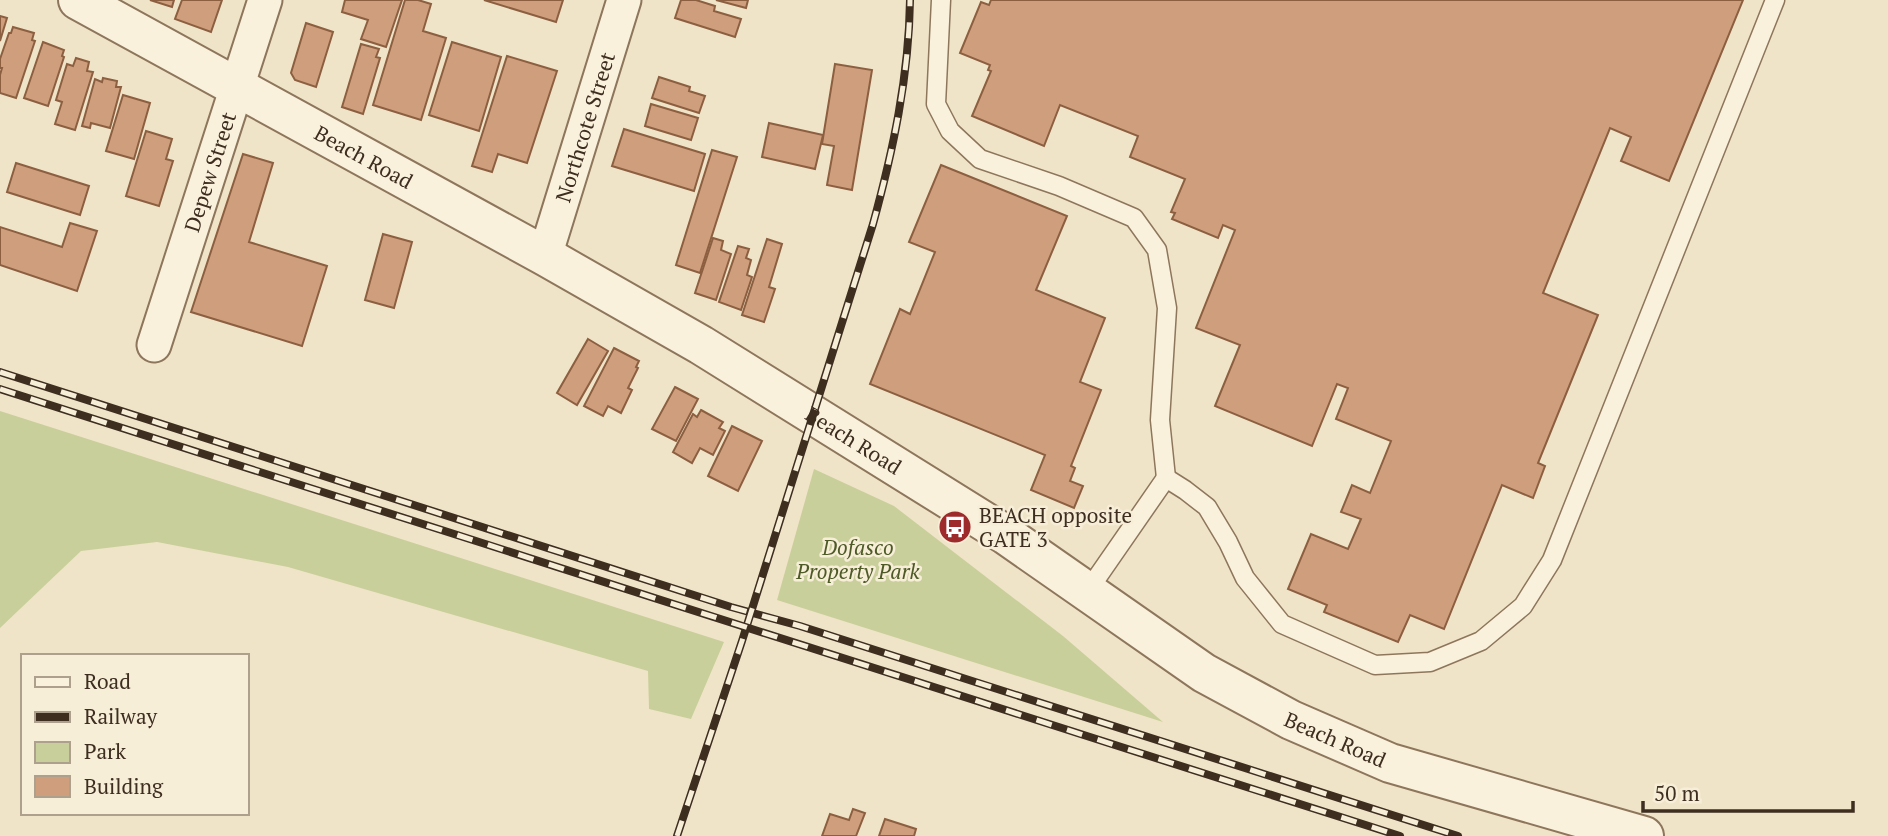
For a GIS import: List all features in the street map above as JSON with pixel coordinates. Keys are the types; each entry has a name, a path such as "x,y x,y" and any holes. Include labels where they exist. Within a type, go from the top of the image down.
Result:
{"street":[{"name":"Beach Road","path":"78,0 545,256 701,345 1006,535 1205,673 1291,720 1390,763 1644,836"},
{"name":"Depew Street","path":"154,345 265,0"},
{"name":"Northcote Street","path":"545,256 624,0"}],"lane":[{"path":"941,0 936,104 950,131 980,159 1059,186 1134,218 1157,250 1167,308 1160,420 1166,478 1087,592"},
{"path":"1166,478 1207,508 1228,542 1245,578 1282,624 1375,665 1430,662 1481,641 1523,606 1552,560 1775,0"}],"green space":[{"path":"0,411 724,642 691,719 649,709 648,671 288,567 157,542 81,551 0,628"},
{"name":"Dofasco Property Park","path":"814,469 894,506 1063,636 1163,722 777,600"}],"building":[{"path":"150,0 174,0 172,7"},
{"path":"182,0 222,0 211,32 175,19"},
{"path":"345,0 402,0 386,47 361,39 368,20 342,12"},
{"path":"405,0 431,4 423,31 446,38 421,120 373,105"},
{"path":"484,0 563,0 556,22"},
{"path":"681,0 696,0 715,6 714,11 741,19 735,37 675,18"},
{"path":"716,0 748,0 746,8"},
{"path":"991,0 1743,0 1669,181 1621,161 1631,137 1610,128 1543,293 1598,315 1538,463 1545,466 1533,498 1502,485 1444,629 1410,615 1398,642 1324,612 1327,605 1288,589 1311,534 1348,549 1361,519 1341,512 1352,485 1370,493 1391,441 1336,419 1348,388 1337,384 1312,446 1215,406 1240,345 1196,328 1235,230 1223,225 1218,238 1172,219 1175,213 1171,212 1185,179 1130,157 1138,136 1060,105 1044,146 972,116 991,71 988,70 990,65 960,53 981,2 989,5"},
{"path":"0,16 7,18 0,41"},
{"path":"306,23 333,32 316,87 295,80 291,73"},
{"path":"13,27 34,33 32,40 35,41 16,98 0,93 0,59"},
{"path":"43,42 64,50 48,106 24,98"},
{"path":"452,42 501,57 479,131 429,115"},
{"path":"361,44 379,49 376,57 380,58 363,114 342,107"},
{"path":"507,56 557,71 527,163 498,154 492,172 472,166"},
{"path":"76,58 89,62 87,71 93,72 75,130 55,124 62,102 56,100 67,64 73,66"},
{"path":"835,64 872,70 852,190 827,185 834,146 822,144"},
{"path":"659,77 690,87 689,91 705,96 699,113 652,98"},
{"path":"103,78 117,81 116,87 121,87 110,128 91,123 90,128 82,126 95,79 102,82"},
{"path":"123,95 150,103 134,159 106,151"},
{"path":"651,104 698,118 691,140 645,126"},
{"path":"769,123 823,135 815,169 762,157"},
{"path":"624,129 705,154 694,191 612,166"},
{"path":"146,131 172,139 166,159 173,161 159,206 126,196"},
{"path":"712,150 737,157 700,273 676,265"},
{"path":"243,154 273,163 249,242 327,266 302,346 191,312"},
{"path":"16,163 89,186 80,215 7,192"},
{"path":"941,165 1067,216 1036,290 1105,318 1080,382 1101,390 1071,466 1075,468 1070,481 1083,486 1074,508 1031,490 1045,455 870,384 900,309 910,314 935,252 909,242"},
{"path":"70,223 97,231 77,291 0,265 0,227 62,247"},
{"path":"383,234 412,242 394,308 365,300"},
{"path":"713,238 723,241 721,250 731,254 716,300 695,293"},
{"path":"767,239 782,244 769,287 775,289 764,322 742,315"},
{"path":"738,246 749,249 746,258 751,260 747,275 752,277 741,310 719,302"},
{"path":"588,339 608,351 577,405 557,393"},
{"path":"614,348 639,361 636,367 638,368 628,388 632,390 621,413 608,406 603,416 584,406"},
{"path":"675,387 698,399 676,441 652,429"},
{"path":"701,410 723,422 719,428 725,431 713,455 700,448 692,463 673,452 693,414 697,417"},
{"path":"732,426 762,441 738,491 708,476"},
{"path":"853,809 865,813 856,836 822,836 830,814 849,820"},
{"path":"885,819 916,829 914,836 879,836"}],"railway":[{"path":"677,836 742,641 873,224 899,113 907,57 910,0"},
{"path":"0,372 731,607 800,626 1458,836"},
{"path":"0,389 1400,836"}],"place":[{"name":"BEACH opposite GATE 3","path":"955,527"}]}
